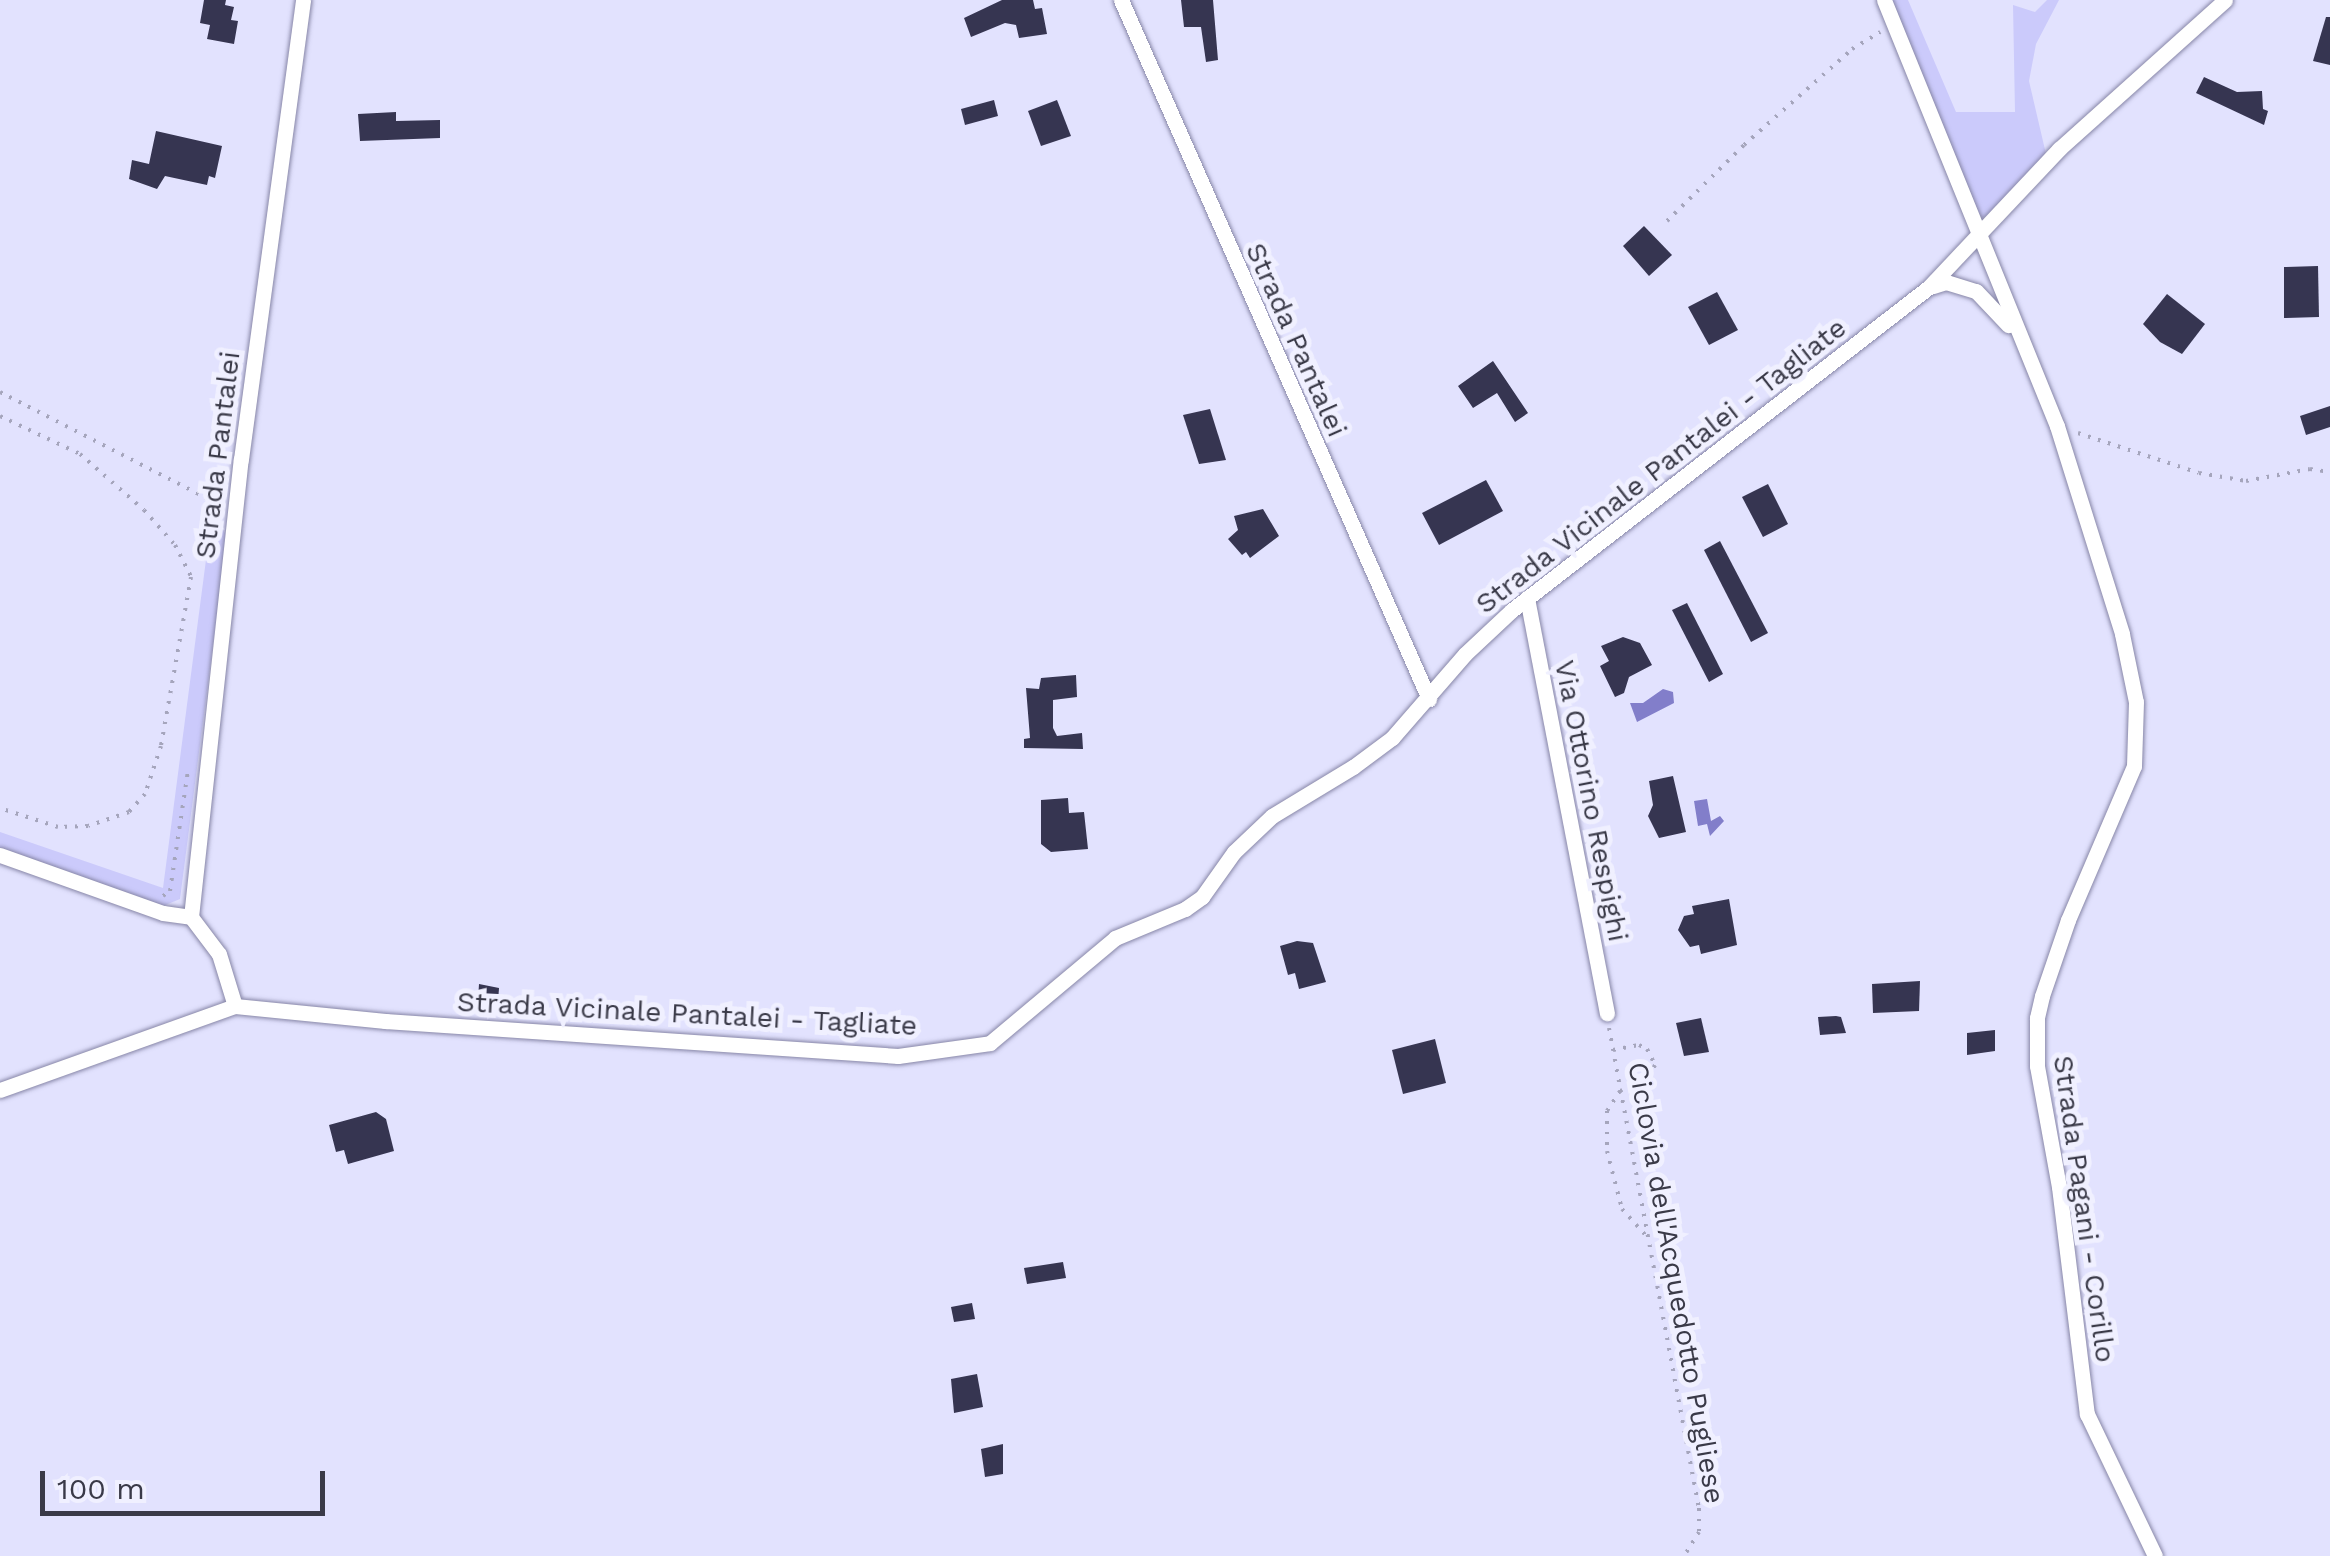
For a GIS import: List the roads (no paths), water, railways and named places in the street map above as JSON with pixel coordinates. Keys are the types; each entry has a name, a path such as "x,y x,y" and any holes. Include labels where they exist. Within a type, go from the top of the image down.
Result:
{"street":[{"name":"Strada Pantalei","path":"191,917 234,524 303,0"},
{"name":"Strada Pantalei","path":"1121,0 1429,698"},
{"name":"Strada Pagani - Corillo","path":"1884,0 2057,426 2122,634 2138,738 2134,766 2116,818 2068,920 2042,996 2037,1018 2037,1066 2059,1187 2087,1414 2155,1556"},
{"name":"Strada Vicinale Pantalei - Tagliate","path":"235,1006 404,1023 898,1056 973,1049 1007,1033 1115,938 1185,909 1202,897 1234,852 1272,816 1353,767 1392,738 1465,654 1526,598 1929,287 1980,238 2058,149 2225,0"},
{"path":"1929,287 1946,282 1976,290 1999,312 2027,353"},
{"name":"Via Ottorino Respighi","path":"1526,598 1607,1014"},
{"path":"0,855 163,913 191,917 219,954 235,1006 0,1090"}]}
